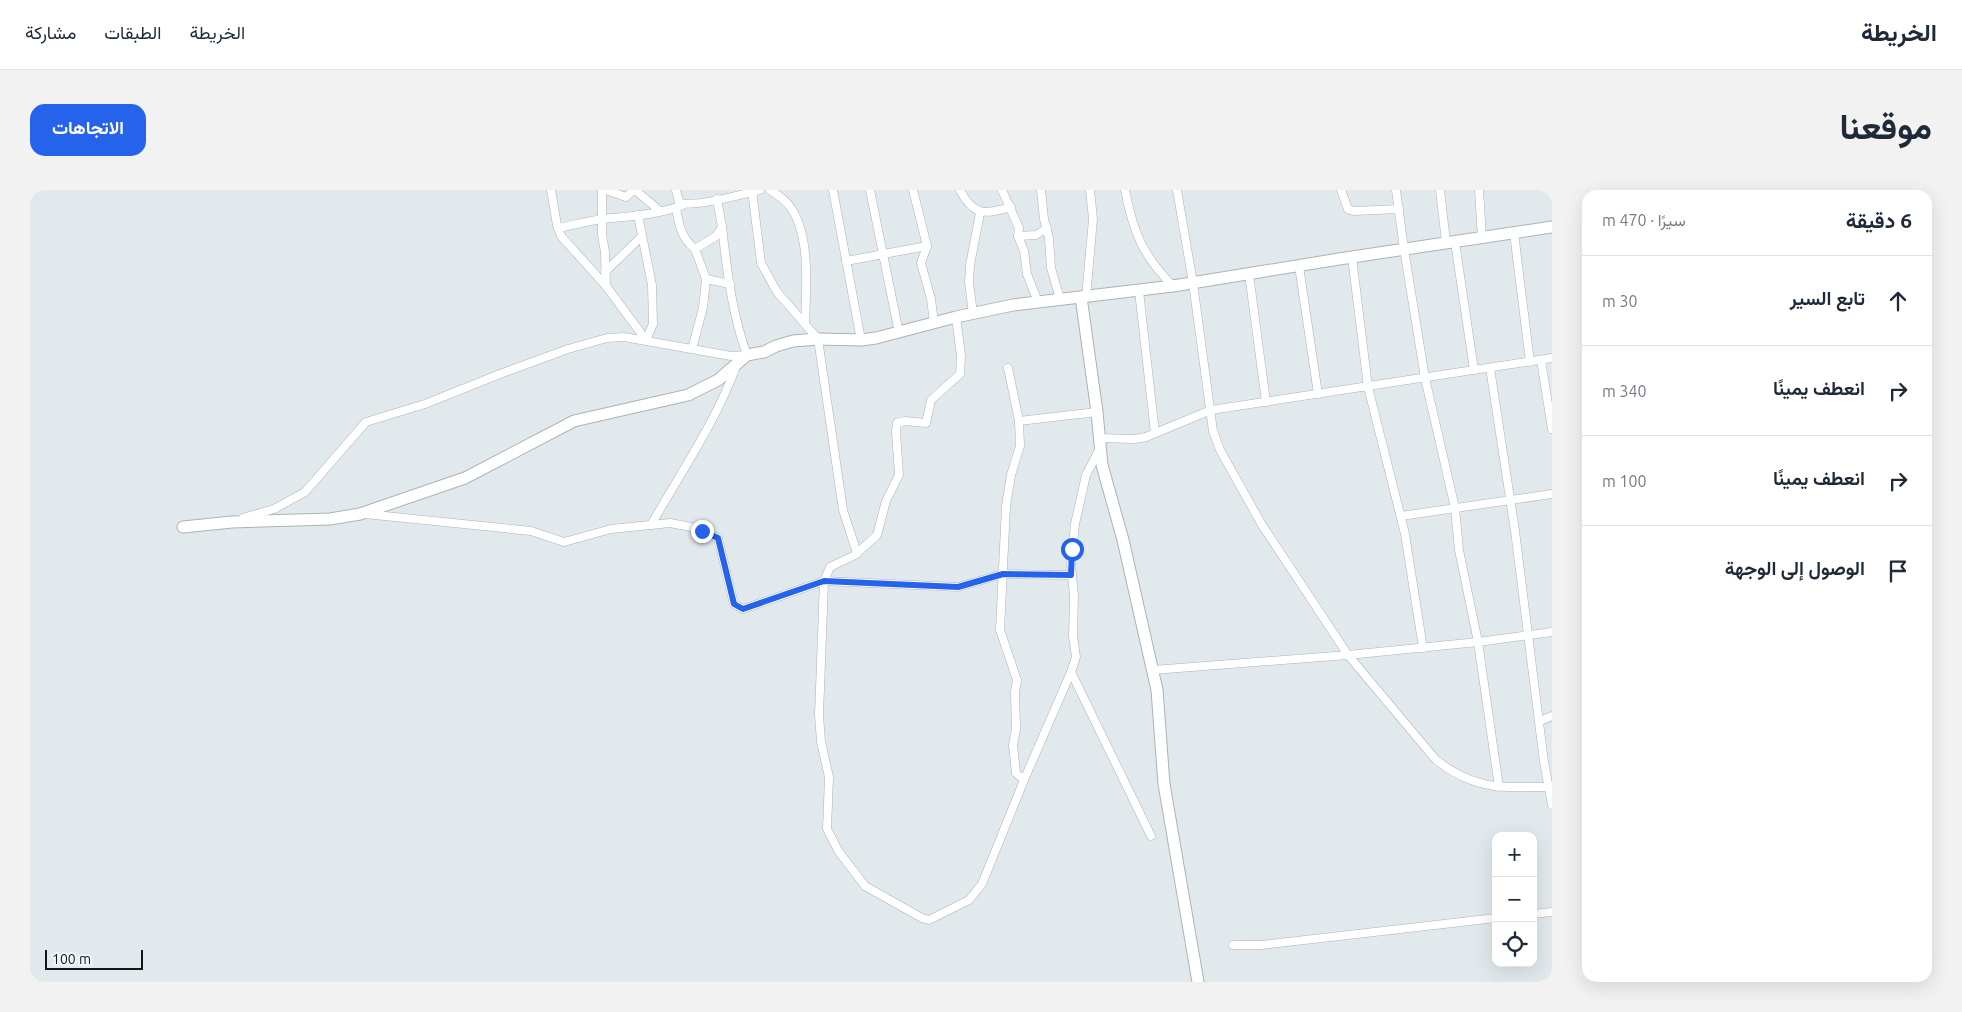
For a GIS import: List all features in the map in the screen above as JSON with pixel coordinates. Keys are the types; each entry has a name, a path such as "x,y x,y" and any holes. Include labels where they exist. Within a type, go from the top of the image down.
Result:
{"main road":[{"path":"183,527 232,522 330,519 360,514 465,478 574,421 688,395 718,380 743,358 793,341 818,339 861,340 1013,305 1174,286 1552,227"},
{"path":"1084,297 1102,465 1123,540 1153,670 1162,733 1164,784 1198,982"}],"street":[{"path":"551,190 561,236 606,286 646,340"},
{"path":"602,190 602,235 606,286"},
{"path":"606,190 626,197 635,190 660,211"},
{"path":"676,190 681,232 686,242 695,249 700,258 706,279 704,308 692,349"},
{"path":"770,190 791,208 799,226 806,274 805,324"},
{"path":"834,190 861,340"},
{"path":"870,190 898,333"},
{"path":"912,190 927,246 921,263 932,299 934,323"},
{"path":"960,190 965,199 980,213 1011,207"},
{"path":"1002,190 1019,228 1018,236 1024,251 1027,274 1038,302"},
{"path":"1040,190 1047,228 1051,268 1060,299"},
{"path":"1084,297 1093,219 1090,190"},
{"path":"1125,190 1130,212 1145,251 1156,269 1174,286"},
{"path":"1177,190 1193,283 1215,441 1262,525 1348,655 1436,760 1454,774 1475,783 1499,787 1549,787"},
{"path":"1341,190 1348,209 1354,211 1399,209"},
{"path":"1396,190 1425,378 1454,508 1459,550 1478,642 1499,787"},
{"path":"1440,190 1474,370"},
{"path":"1479,190 1482,238"},
{"path":"558,228 692,205 717,199 734,192 755,191 761,263 777,292 818,339 844,510 857,553"},
{"path":"651,525 708,430 743,358 717,199"},
{"path":"973,313 969,274 980,213"},
{"path":"638,215 652,285 652,324 646,340"},
{"path":"695,249 716,236 722,227"},
{"path":"1018,236 1036,235 1047,228"},
{"path":"1514,233 1530,362"},
{"path":"605,272 642,236"},
{"path":"846,261 927,246"},
{"path":"1352,257 1368,387 1401,516 1423,648"},
{"path":"1299,266 1318,394"},
{"path":"1249,274 1266,402"},
{"path":"706,279 730,284"},
{"path":"1139,291 1155,434"},
{"path":"956,317 961,356 960,374 931,400 926,423 905,421 897,423 899,475 886,501 877,534 848,560 830,567 824,581 819,715 820,742 829,777 828,829 839,852 865,886 928,920 969,900 982,884 1024,780 1072,672 1076,657 1072,636 1074,596 1071,575 1072,549 1078,504 1086,475 1100,443 1135,439 1155,434 1211,410 1552,358"},
{"path":"232,522 274,509 305,492 366,422 425,404 508,371 607,338 624,337 646,340 743,358"},
{"path":"1541,360 1552,429"},
{"path":"1008,368 1019,421 1020,446 1010,475 1006,506 1000,630 1017,680 1015,692 1016,730 1013,745 1016,773 1024,780"},
{"path":"1490,368 1552,805"},
{"path":"1019,421 1097,412"},
{"path":"1401,516 1552,494"},
{"path":"360,514 531,531 564,542 611,529 670,523 690,527 718,538 734,604 743,609 824,581 958,587 1003,574 1071,575"},
{"path":"1153,670 1423,648 1552,632"},
{"path":"1072,672 1151,836"},
{"path":"1540,721 1552,716"},
{"path":"1537,914 1552,912"},
{"path":"1233,945 1262,945 1492,918"}],"route":[{"path":"702,531 718,538 734,604 743,609 824,581 958,587 1003,574 1071,575 1072,549"}]}
